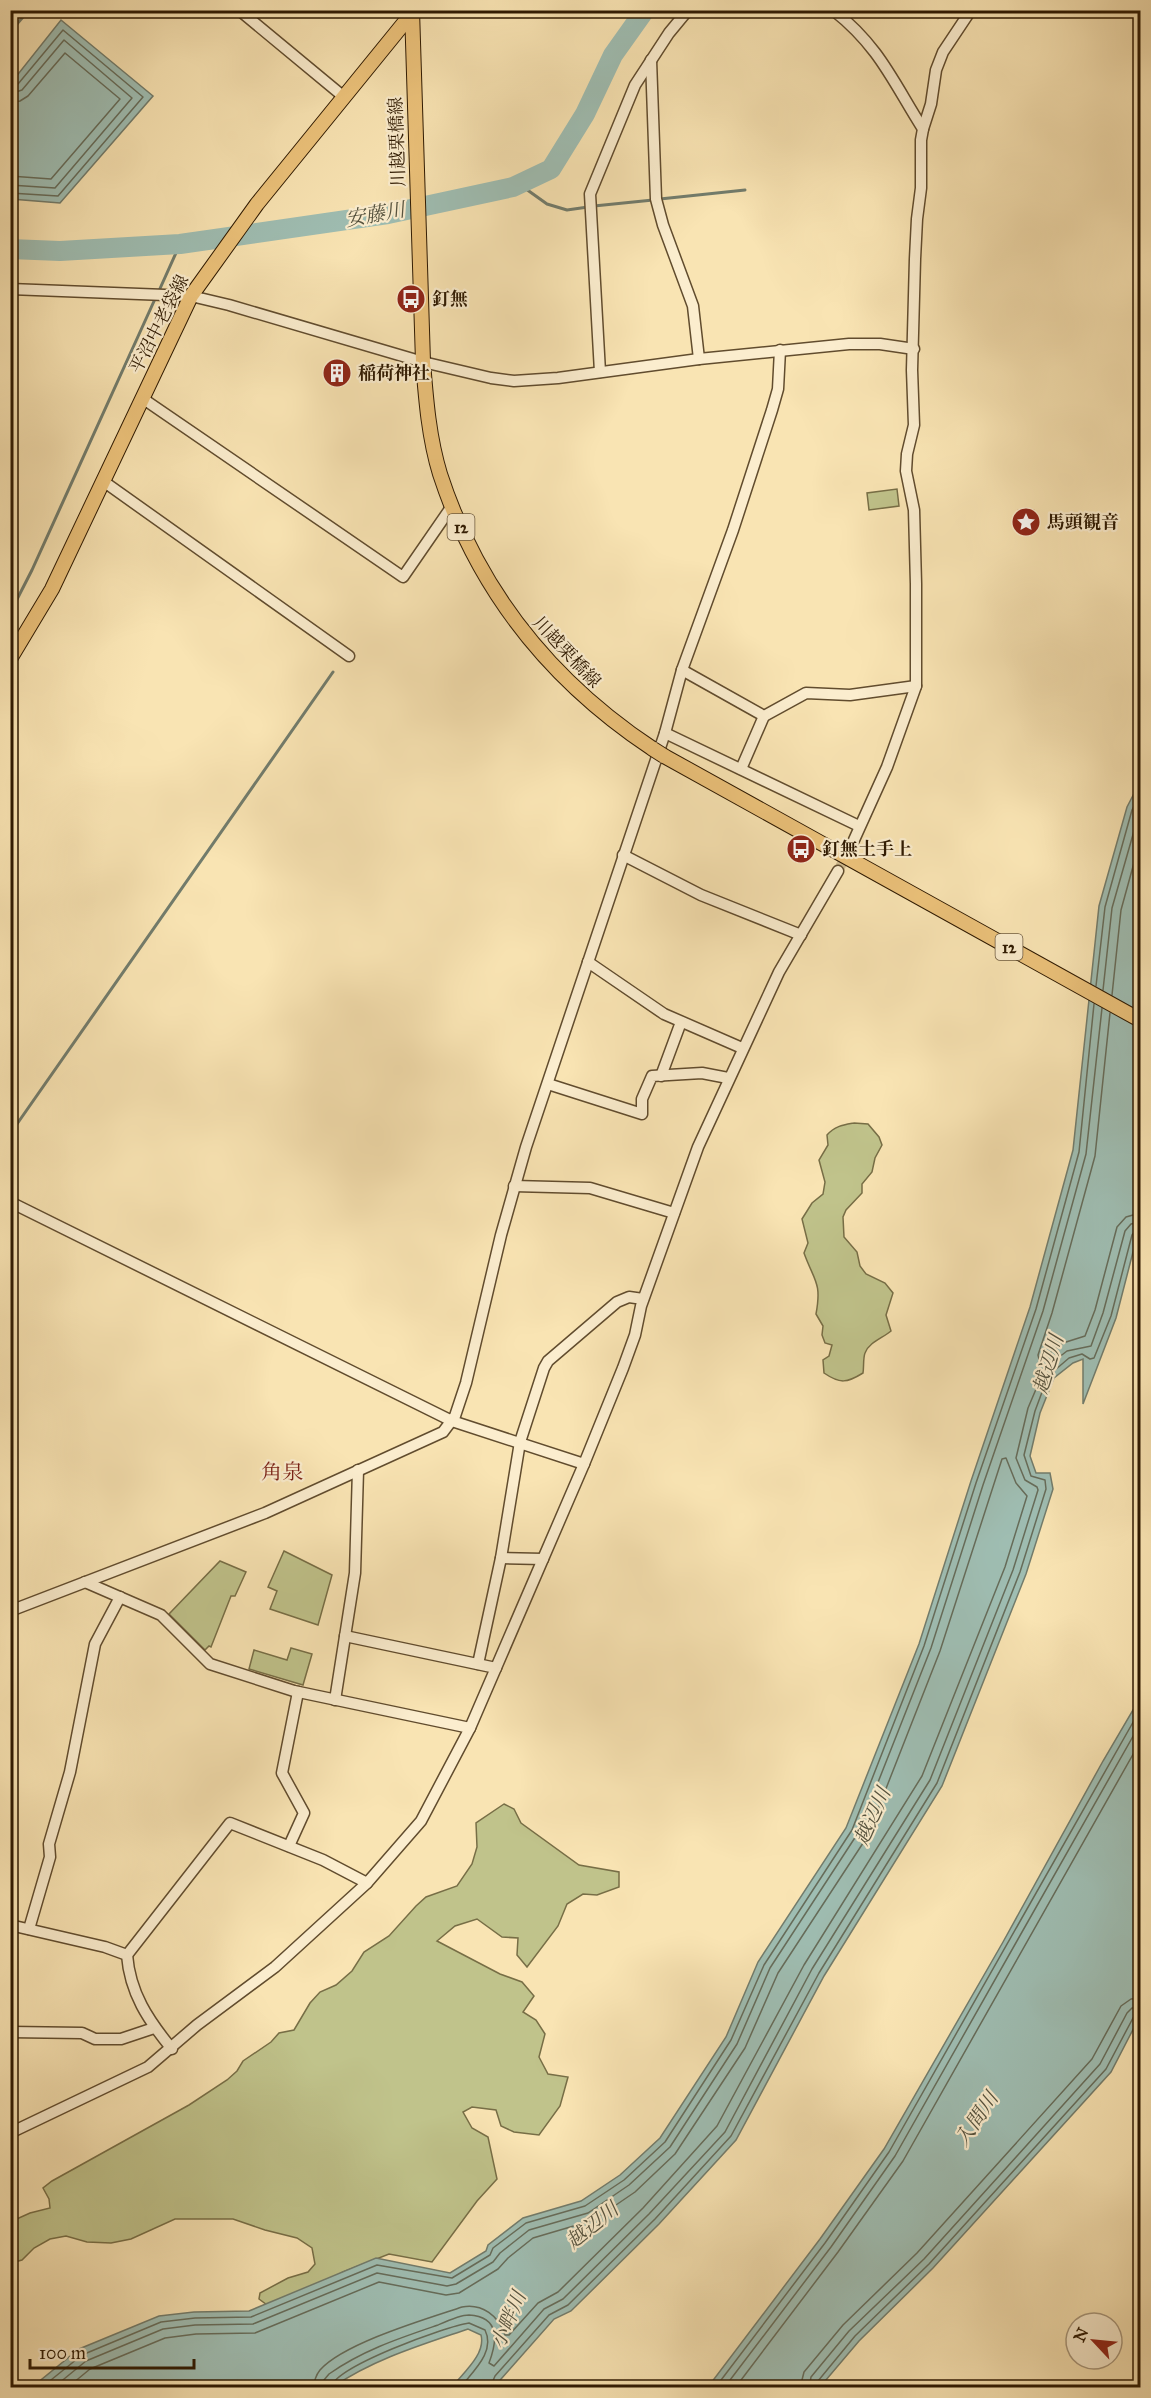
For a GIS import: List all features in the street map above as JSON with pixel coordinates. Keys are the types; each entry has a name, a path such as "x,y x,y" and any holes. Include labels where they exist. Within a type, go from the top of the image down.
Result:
{"main road":[{"name":"平沼中老袋線","path":"10,659 52,589 191,296 257,204 413,12"},
{"name":"川越栗橋線","path":"413,12 423,362 433,442 440,473 452,506 480,566 520,629 544,658 592,705 658,753 1140,1020"}],"street":[{"path":"239,10 344,97"},
{"path":"600,372 590,194 635,85 651,59 688,10"},
{"path":"833,10 865,39 883,60 923,129"},
{"path":"854,840 887,767 916,686 914,510 906,471 907,454 914,425 912,369 917,219 921,188 921,140 931,104 936,70 943,52 971,10"},
{"path":"651,59 656,199 663,225 693,306 699,359"},
{"path":"10,289 191,296 240,308 423,362 514,381 558,378 699,359 849,344 880,344 914,350"},
{"path":"10,1611 265,1514 443,1432 452,1421 466,1383 514,1186 665,733 682,670 733,530 772,410 778,389 780,350"},
{"path":"142,398 403,577 452,506"},
{"path":"103,481 349,656"},
{"path":"682,670 764,716"},
{"path":"741,769 764,716 806,693 850,695 916,686"},
{"path":"665,733 859,826"},
{"path":"623,855 701,895 801,935"},
{"path":"10,2133 148,2067 172,2049 197,2025 275,1966 367,1883 421,1821 470,1728 584,1464 635,1335 644,1299 698,1148 728,1078 779,972 838,871"},
{"path":"588,962 664,1014 742,1048"},
{"path":"661,1076 681,1022"},
{"path":"548,1084 642,1114 642,1099 652,1076 702,1073 728,1078"},
{"path":"514,1186 590,1188 674,1213"},
{"path":"10,1202 452,1421 584,1464"},
{"path":"478,1664 501,1558 520,1442 548,1361 617,1302 629,1297 644,1299"},
{"path":"335,1700 355,1573 358,1470"},
{"path":"501,1558 543,1559"},
{"path":"85,1582 161,1615 210,1664 298,1692 470,1728"},
{"path":"29,1929 50,1857 49,1844 70,1772 95,1644 120,1597"},
{"path":"345,1636 496,1668"},
{"path":"289,1846 304,1813 282,1773 298,1692"},
{"path":"172,2049 154,2028 135,1995 128,1972 127,1955 230,1823 322,1860 367,1883"},
{"path":"10,1925 105,1947 127,1955"},
{"path":"10,2032 82,2033 95,2039 121,2039 154,2028"}],"green space":[{"path":"897,489 899,506 869,510 867,493"},
{"path":"854,1123 868,1124 879,1137 882,1145 875,1158 872,1172 862,1184 862,1193 846,1210 843,1217 844,1237 857,1252 860,1266 866,1274 885,1283 893,1293 886,1315 891,1331 867,1349 863,1373 844,1381 824,1373 823,1360 829,1356 832,1345 825,1343 822,1335 823,1326 816,1314 817,1288 804,1253 808,1243 802,1219 812,1203 823,1194 825,1182 819,1160 828,1145 827,1135 836,1128"},
{"path":"284,1551 332,1575 318,1625 270,1609 277,1591 268,1587"},
{"path":"220,1561 246,1572 235,1596 231,1596 211,1647 205,1650 169,1614"},
{"path":"291,1648 312,1654 303,1685 249,1669 254,1650 287,1660"},
{"path":"504,1804 514,1809 521,1823 579,1865 619,1872 619,1887 597,1895 583,1894 567,1904 558,1926 527,1967 517,1955 518,1938 502,1937 477,1919 455,1926 437,1941 500,1974 522,1982 534,1996 523,2012 536,2020 545,2034 539,2057 548,2074 568,2077 560,2106 539,2135 514,2132 501,2126 496,2110 472,2107 463,2112 472,2128 488,2137 497,2179 477,2201 432,2262 389,2254 343,2272 274,2310 259,2299 260,2293 288,2278 308,2272 315,2264 312,2248 297,2238 233,2219 175,2219 131,2239 111,2243 87,2242 66,2236 50,2239 34,2248 22,2260 11,2263 10,2222 30,2213 50,2208 49,2199 43,2188 189,2105 227,2080 237,2071 243,2061 271,2042 279,2033 294,2030 310,2003 320,1992 336,1985 352,1971 364,1952 389,1936 426,1897 457,1886 472,1864 477,1847 476,1823"}],"water":[{"path":"61,20 153,96 60,203 11,199 11,83"},
{"path":"1140,782 1140,1225 1116,1318 1083,1404 1083,1359 1073,1363 1054,1378 1040,1413 1030,1456 1036,1473 1050,1473 1053,1489 1026,1574 942,1786 824,1976 736,2140 659,2224 571,2311 554,2319 494,2387 452,2387 477,2356 482,2342 481,2335 468,2329 381,2361 333,2387 31,2388 79,2349 159,2316 194,2312 249,2311 376,2258 450,2273 486,2251 488,2245 523,2218 581,2201 620,2175 660,2138 726,2037 758,1962 846,1828 919,1644 1030,1307 1073,1150 1099,906 1127,807"},
{"name":"入間川","path":"1140,1698 1140,2016 1111,2072 933,2268 859,2341 820,2387 708,2387 820,2239 884,2149"}],"waterway":[{"path":"10,32 29,10"},
{"name":"安藤川","path":"10,249 60,251 180,244 388,214 513,187 551,169 585,114 613,55 645,10"},
{"path":"519,184 547,204 567,210 588,207"},
{"path":"660,199 745,190"},
{"path":"594,206 653,200"},
{"path":"158,293 180,244"},
{"path":"10,613 32,570 155,299"},
{"path":"10,1134 333,672"}],"tunnel":[{"path":"838,871 854,840"}],"place":[{"name":"釘無","path":"411,299"},
{"name":"稲荷神社","path":"337,373"},
{"name":"馬頭観音","path":"1026,522"},
{"name":"釘無土手上","path":"801,849"}],"district":[{"name":"角泉","path":"282,1472"}],"water label":[{"name":"越辺川","path":"1048,1364"},
{"name":"越辺川","path":"872,1816"},
{"name":"越辺川","path":"592,2225"},
{"name":"小畔川","path":"508,2320"}]}
